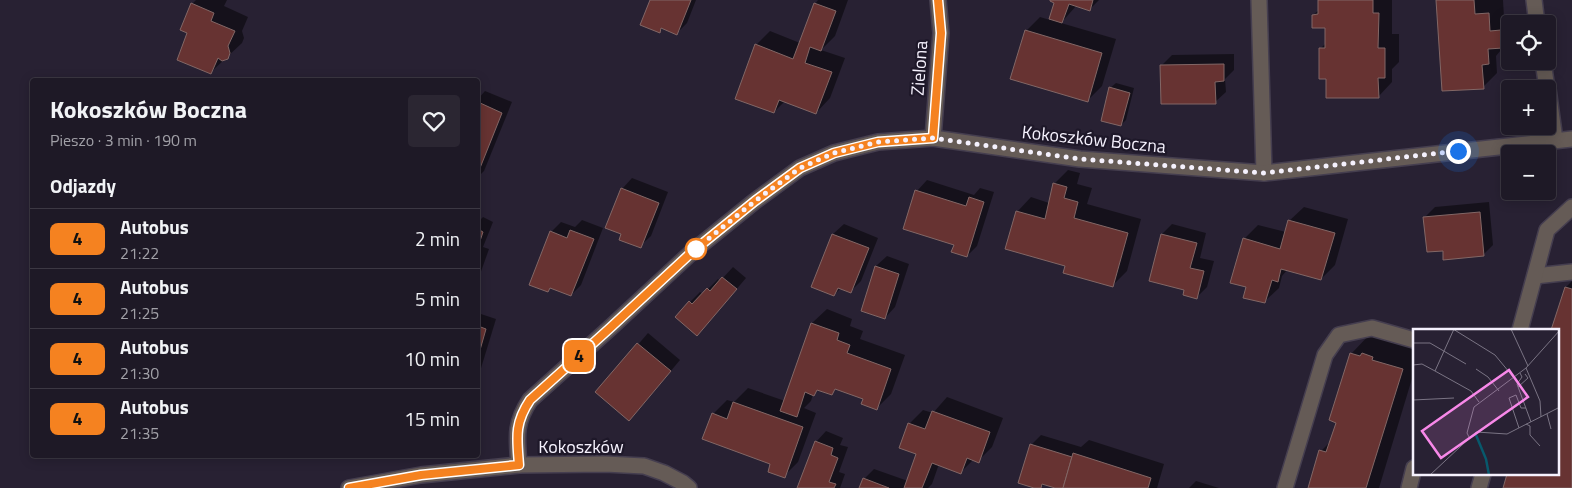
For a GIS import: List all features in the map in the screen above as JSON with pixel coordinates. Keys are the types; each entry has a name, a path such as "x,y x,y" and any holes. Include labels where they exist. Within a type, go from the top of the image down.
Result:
{"street":[{"name":"Zielona","path":"933,138 941,33 938,0"},
{"path":"1259,0 1264,173"},
{"path":"1534,0 1536,15"},
{"path":"1554,135 1555,140"},
{"name":"Kokoszków Boczna","path":"519,465 517,429 521,413 530,400 692,252 755,201 800,168 834,153 878,142 933,138 1080,159 1264,173 1572,139"},
{"path":"1520,329 1547,230 1572,207"},
{"path":"1535,276 1572,272"},
{"path":"1285,488 1325,356 1339,335 1372,328 1413,340"},
{"name":"Kokoszków","path":"349,488 421,475 519,465 605,464 644,466 664,473 682,482 689,488"},
{"path":"1409,488 1413,472"}],"building":[{"path":"650,0 691,0 677,35 661,28 660,33 640,25"},
{"path":"1050,0 1093,0 1090,11 1069,4 1062,23 1049,19 1054,3"},
{"path":"1318,0 1373,0 1373,13 1379,13 1378,48 1385,48 1385,78 1378,78 1379,98 1326,98 1326,79 1319,79 1319,48 1325,48 1325,28 1312,28 1312,15 1318,14"},
{"path":"1436,0 1474,0 1475,14 1489,13 1490,31 1501,30 1501,48 1488,49 1489,64 1482,65 1484,89 1442,91"},
{"path":"191,3 214,13 211,21 235,31 228,46 230,53 228,59 222,61 218,58 211,74 177,60 187,33 180,30"},
{"path":"814,3 836,11 821,51 810,47 805,63 832,72 816,114 779,100 774,113 735,99 755,44 793,59"},
{"path":"1025,30 1102,53 1088,102 1010,79"},
{"path":"1224,64 1224,81 1215,82 1216,104 1161,104 1160,65"},
{"path":"1109,87 1130,93 1121,126 1101,121"},
{"path":"480,103 502,113 480,168"},
{"path":"1053,183 1067,187 1064,198 1078,202 1074,218 1128,233 1113,287 1063,273 1065,266 1005,249 1016,211 1045,219"},
{"path":"621,188 659,203 641,248 619,240 621,234 605,228"},
{"path":"915,190 966,206 969,197 984,202 967,257 951,252 954,245 903,229"},
{"path":"1480,212 1484,256 1443,260 1443,251 1427,252 1423,217"},
{"path":"1288,220 1335,233 1321,280 1281,269 1278,282 1272,280 1265,303 1243,298 1246,287 1230,283 1243,238 1280,249"},
{"path":"480,230 483,232 480,241"},
{"path":"570,230 594,239 571,296 550,288 548,292 529,285 550,231 567,238"},
{"path":"832,234 869,248 851,293 838,288 834,296 811,287"},
{"path":"1161,234 1197,243 1190,268 1204,271 1197,299 1183,295 1184,290 1149,281"},
{"path":"875,266 899,274 885,319 861,311"},
{"path":"722,277 737,289 697,336 675,317 689,301 692,304 707,288 710,291"},
{"path":"1565,287 1572,289 1572,488 1503,488 1506,476 1560,476 1560,329 1551,329"},
{"path":"811,323 839,333 837,340 850,345 847,353 891,369 877,410 861,404 863,399 835,389 832,395 817,390 814,396 805,392 797,417 780,411"},
{"path":"480,327 486,329 480,350"},
{"path":"637,343 671,371 629,421 595,392"},
{"path":"1350,353 1360,356 1362,353 1373,357 1372,360 1403,369 1366,488 1308,488 1319,450 1326,452 1336,423 1329,420"},
{"path":"733,402 803,427 785,478 768,472 770,464 702,439 712,413 727,419"},
{"path":"932,411 990,432 979,463 967,458 961,474 932,463 922,488 904,488 916,454 899,448 908,423 925,429"},
{"path":"815,441 833,448 831,455 838,458 829,482 836,484 834,488 797,488"},
{"path":"1030,444 1072,457 1063,488 1042,484 1041,488 1034,488 1018,483"},
{"path":"1073,453 1151,478 1148,488 1063,488"},
{"path":"863,478 889,488 859,488"}],"bus line":[{"name":"4","path":"349,488 421,475 519,465 517,429 521,413 530,400 692,252 755,201 800,168 834,153 878,142 933,138 941,33 938,0"}],"route":[{"path":"696,249 692,252 755,201 800,168 834,153 878,142 933,138 1080,159 1264,173 1458,151"}]}
